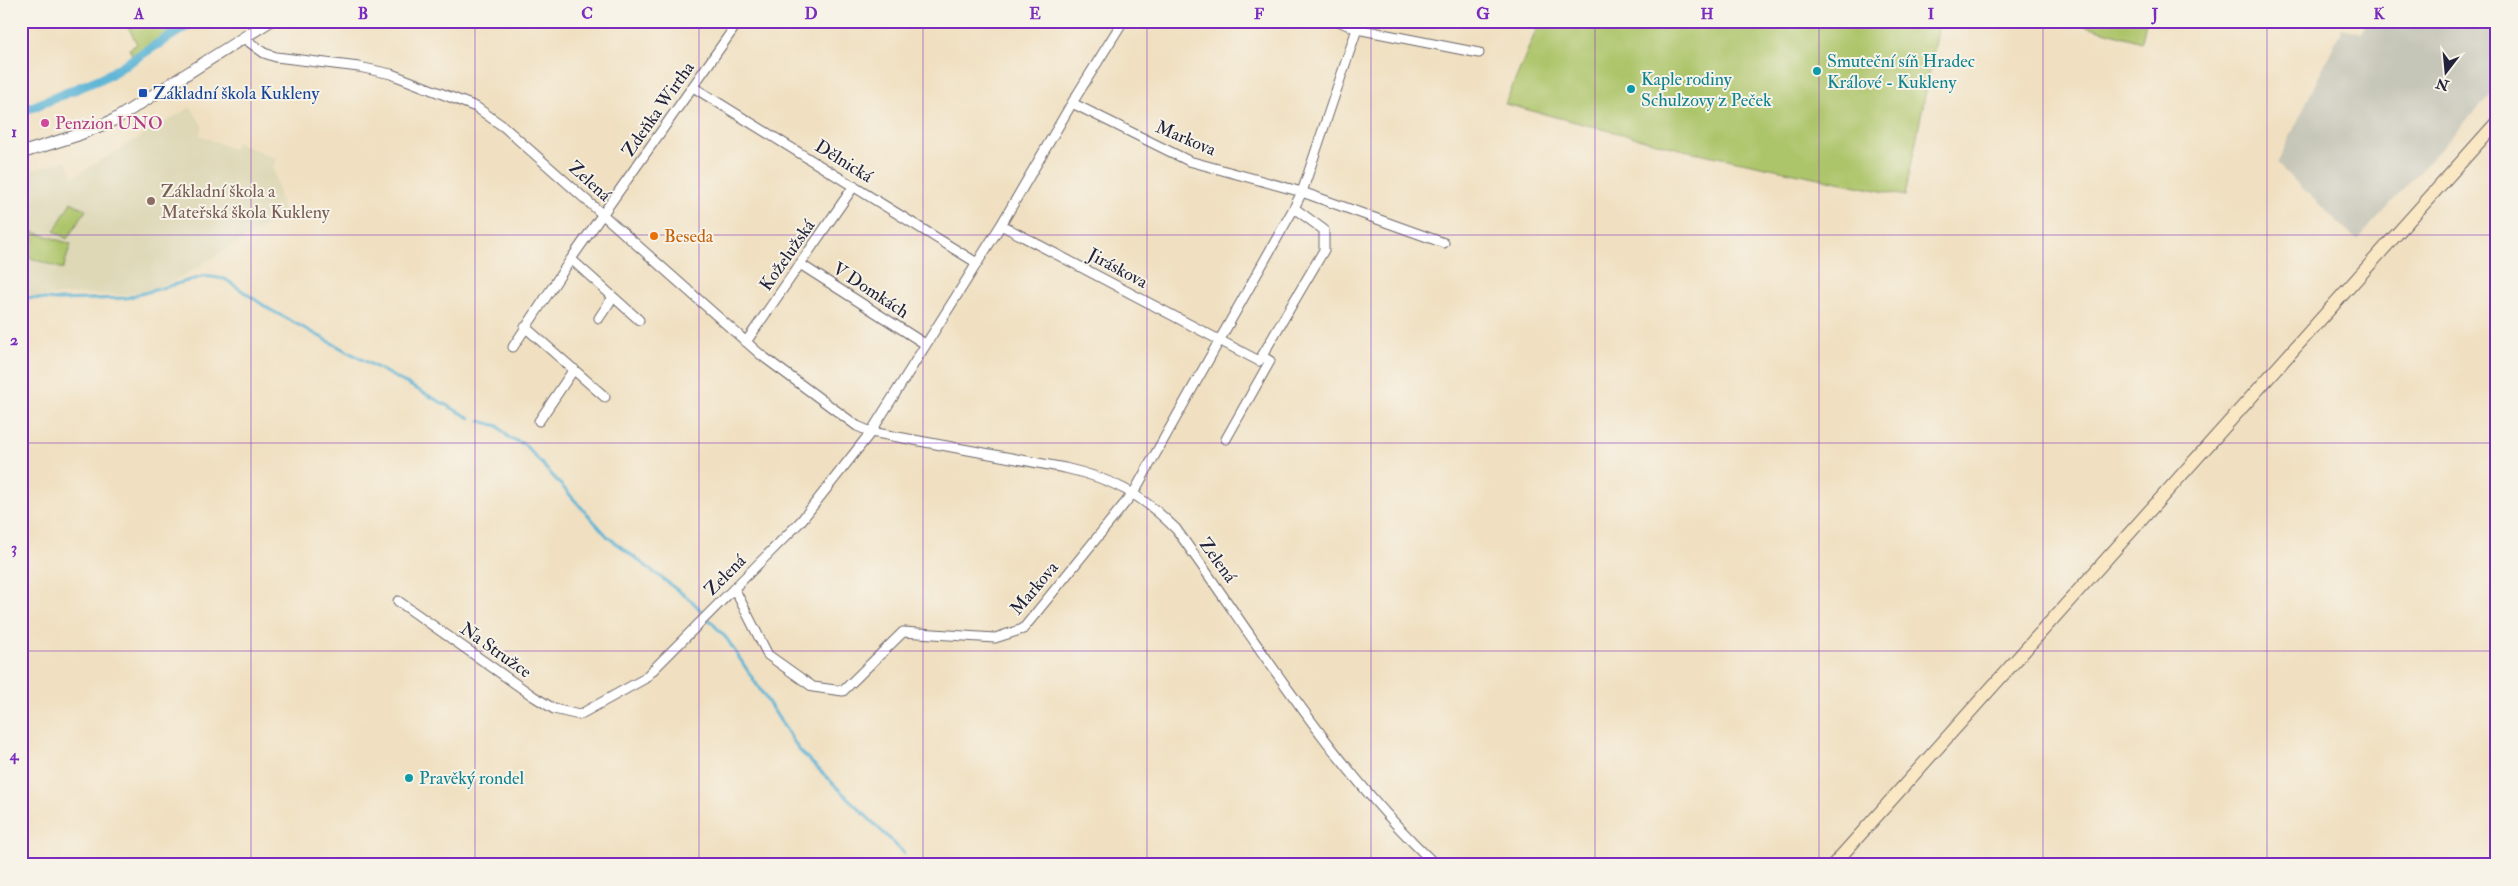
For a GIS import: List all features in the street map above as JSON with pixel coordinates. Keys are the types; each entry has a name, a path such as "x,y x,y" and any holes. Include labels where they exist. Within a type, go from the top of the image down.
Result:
{"main road":[{"path":"1833,865 2497,122"}],"street":[{"path":"21,153 78,135 114,120 245,39 270,21"},
{"name":"Zdeňka Wirtha","path":"513,347 571,259 739,21"},
{"path":"871,432 1001,225 1067,111 1123,21"},
{"path":"1338,21 1357,28 1479,53"},
{"name":"Markova","path":"734,590 768,655 813,687 843,691 903,632 995,638 1023,629 1134,492 1294,208 1302,192 1357,28"},
{"name":"Zelená","path":"245,39 269,56 375,70 476,107 504,127 776,368 845,418 871,432 1066,468 1096,476 1134,492 1158,511 1176,529 1354,777 1398,829 1436,865"},
{"name":"Dělnická","path":"693,87 977,263"},
{"name":"Markova","path":"1072,103 1189,161 1302,192 1444,243"},
{"name":"Koželužská","path":"746,342 854,186"},
{"path":"1219,340 1259,361 1324,250 1324,230 1294,208"},
{"name":"Jiráskova","path":"1001,225 1219,340"},
{"path":"571,259 639,320"},
{"name":"V Domkách","path":"800,264 925,344"},
{"path":"598,318 614,297"},
{"path":"525,327 605,397"},
{"path":"1226,439 1270,362 1262,356"},
{"path":"539,421 574,369"},
{"name":"Zelená","path":"579,715 644,679 801,521 871,432"},
{"name":"Na Stružce","path":"398,601 554,709 579,715"}],"shaded area":[{"path":"2366,21 2497,21 2497,87 2357,240 2277,164 2342,28 2362,33"},
{"name":"Základní škola a Mateřská škola Kukleny","path":"191,107 203,127 199,135 233,149 236,142 277,159 273,167 284,215 178,279 154,289 121,295 35,296 21,291 21,187 27,172 66,160 73,177"}],"green space":[{"path":"125,21 194,21 134,59 129,49 137,44"},
{"path":"1540,21 1940,21 1905,196 1684,150 1505,104"},
{"path":"2069,21 2146,21 2142,42"},
{"path":"71,202 86,210 67,239 54,231"},
{"path":"21,228 71,244 63,269 21,255"}],"waterway":[{"path":"21,110 33,107 107,76 194,21"},
{"path":"21,297 58,300 126,298 205,276 225,279 269,309 470,418"},
{"path":"480,421 498,426 509,438 524,444 608,537 693,602 727,639 800,751 904,853"}],"place":[{"name":"Smuteční síň Hradec Králové - Kukleny","path":"1817,71"},
{"name":"Kaple rodiny Schulzovy z Peček","path":"1631,89"},
{"name":"Základní škola Kukleny","path":"143,93"},
{"name":"Penzion UNO","path":"45,123"},
{"name":"Základní škola a Mateřská škola Kukleny","path":"151,201"},
{"name":"Beseda","path":"654,236"},
{"name":"Pravěký rondel","path":"409,778"}]}
